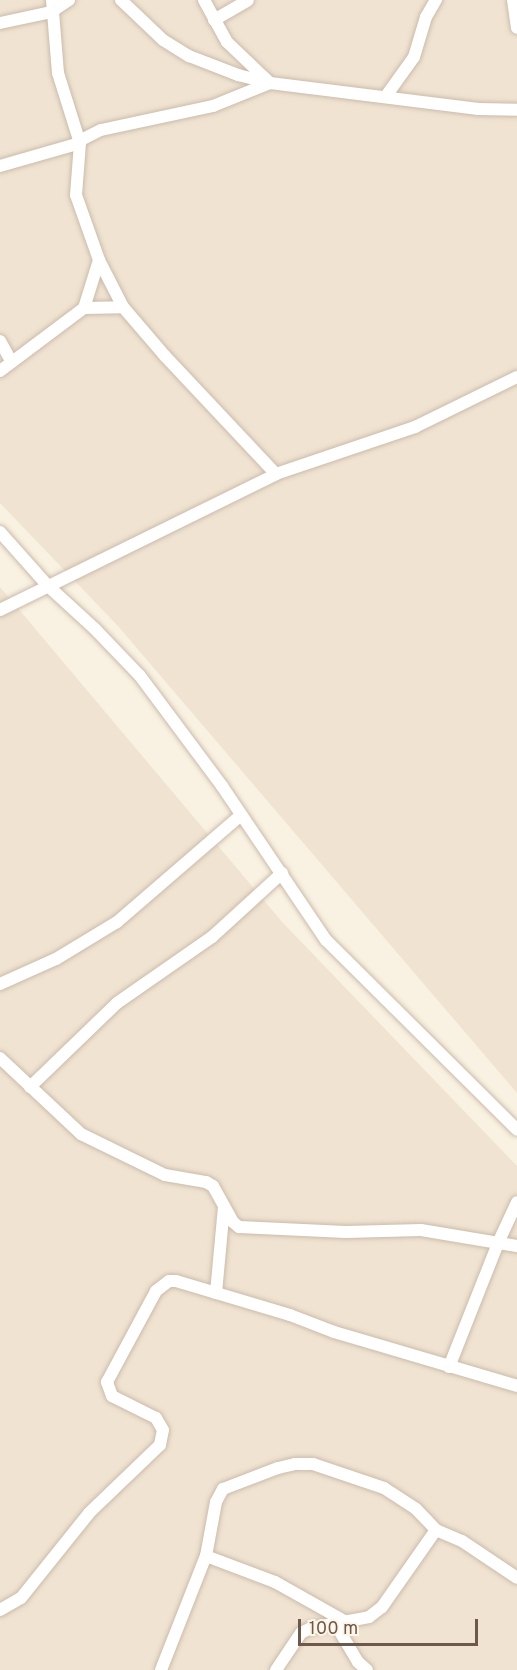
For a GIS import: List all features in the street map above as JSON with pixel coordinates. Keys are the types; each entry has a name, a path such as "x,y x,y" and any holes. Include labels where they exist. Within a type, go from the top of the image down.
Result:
{"street":[{"path":"0,23 69,0"},
{"path":"121,0 163,40 189,56 233,74 270,83 478,109 517,110"},
{"path":"204,0 227,42 270,83"},
{"path":"214,20 248,0"},
{"path":"386,96 414,57 426,17 436,0"},
{"path":"513,0 517,28"},
{"path":"52,6 58,73 80,143 76,195 99,260 123,307 165,356 276,474"},
{"path":"0,166 80,143 81,140 102,130 213,106 270,83"},
{"path":"84,308 99,260"},
{"path":"0,371 84,308 123,307"},
{"path":"0,341 11,361"},
{"path":"0,610 276,474 415,427 517,377"},
{"path":"0,532 47,585 94,628 140,676 222,786 326,940 517,1130"},
{"path":"0,984 56,959 117,922 241,815"},
{"path":"30,1087 117,1003 212,937 282,873"},
{"path":"0,1059 81,1134 165,1175 206,1182 219,1193 224,1207 234,1222 245,1229 346,1232 421,1230 517,1246"},
{"path":"449,1367 498,1243 517,1202"},
{"path":"216,1293 224,1207"},
{"path":"0,1610 21,1598 95,1506 160,1445 163,1430 156,1418 112,1396 107,1382 156,1292 163,1284 176,1281 449,1367 517,1386"},
{"path":"161,1670 206,1556 216,1503 223,1489 234,1483 295,1464 313,1464 384,1488 416,1509 436,1530 462,1541 517,1578"},
{"path":"276,1670 301,1633 311,1628 342,1624 369,1617 382,1607 436,1530"},
{"path":"206,1556 275,1582 342,1624 358,1662 368,1670"}],"shaded area":[{"path":"0,0 517,0 517,1093 118,626 0,503"},
{"path":"0,587 282,922 517,1166 517,1670 0,1670"}]}
